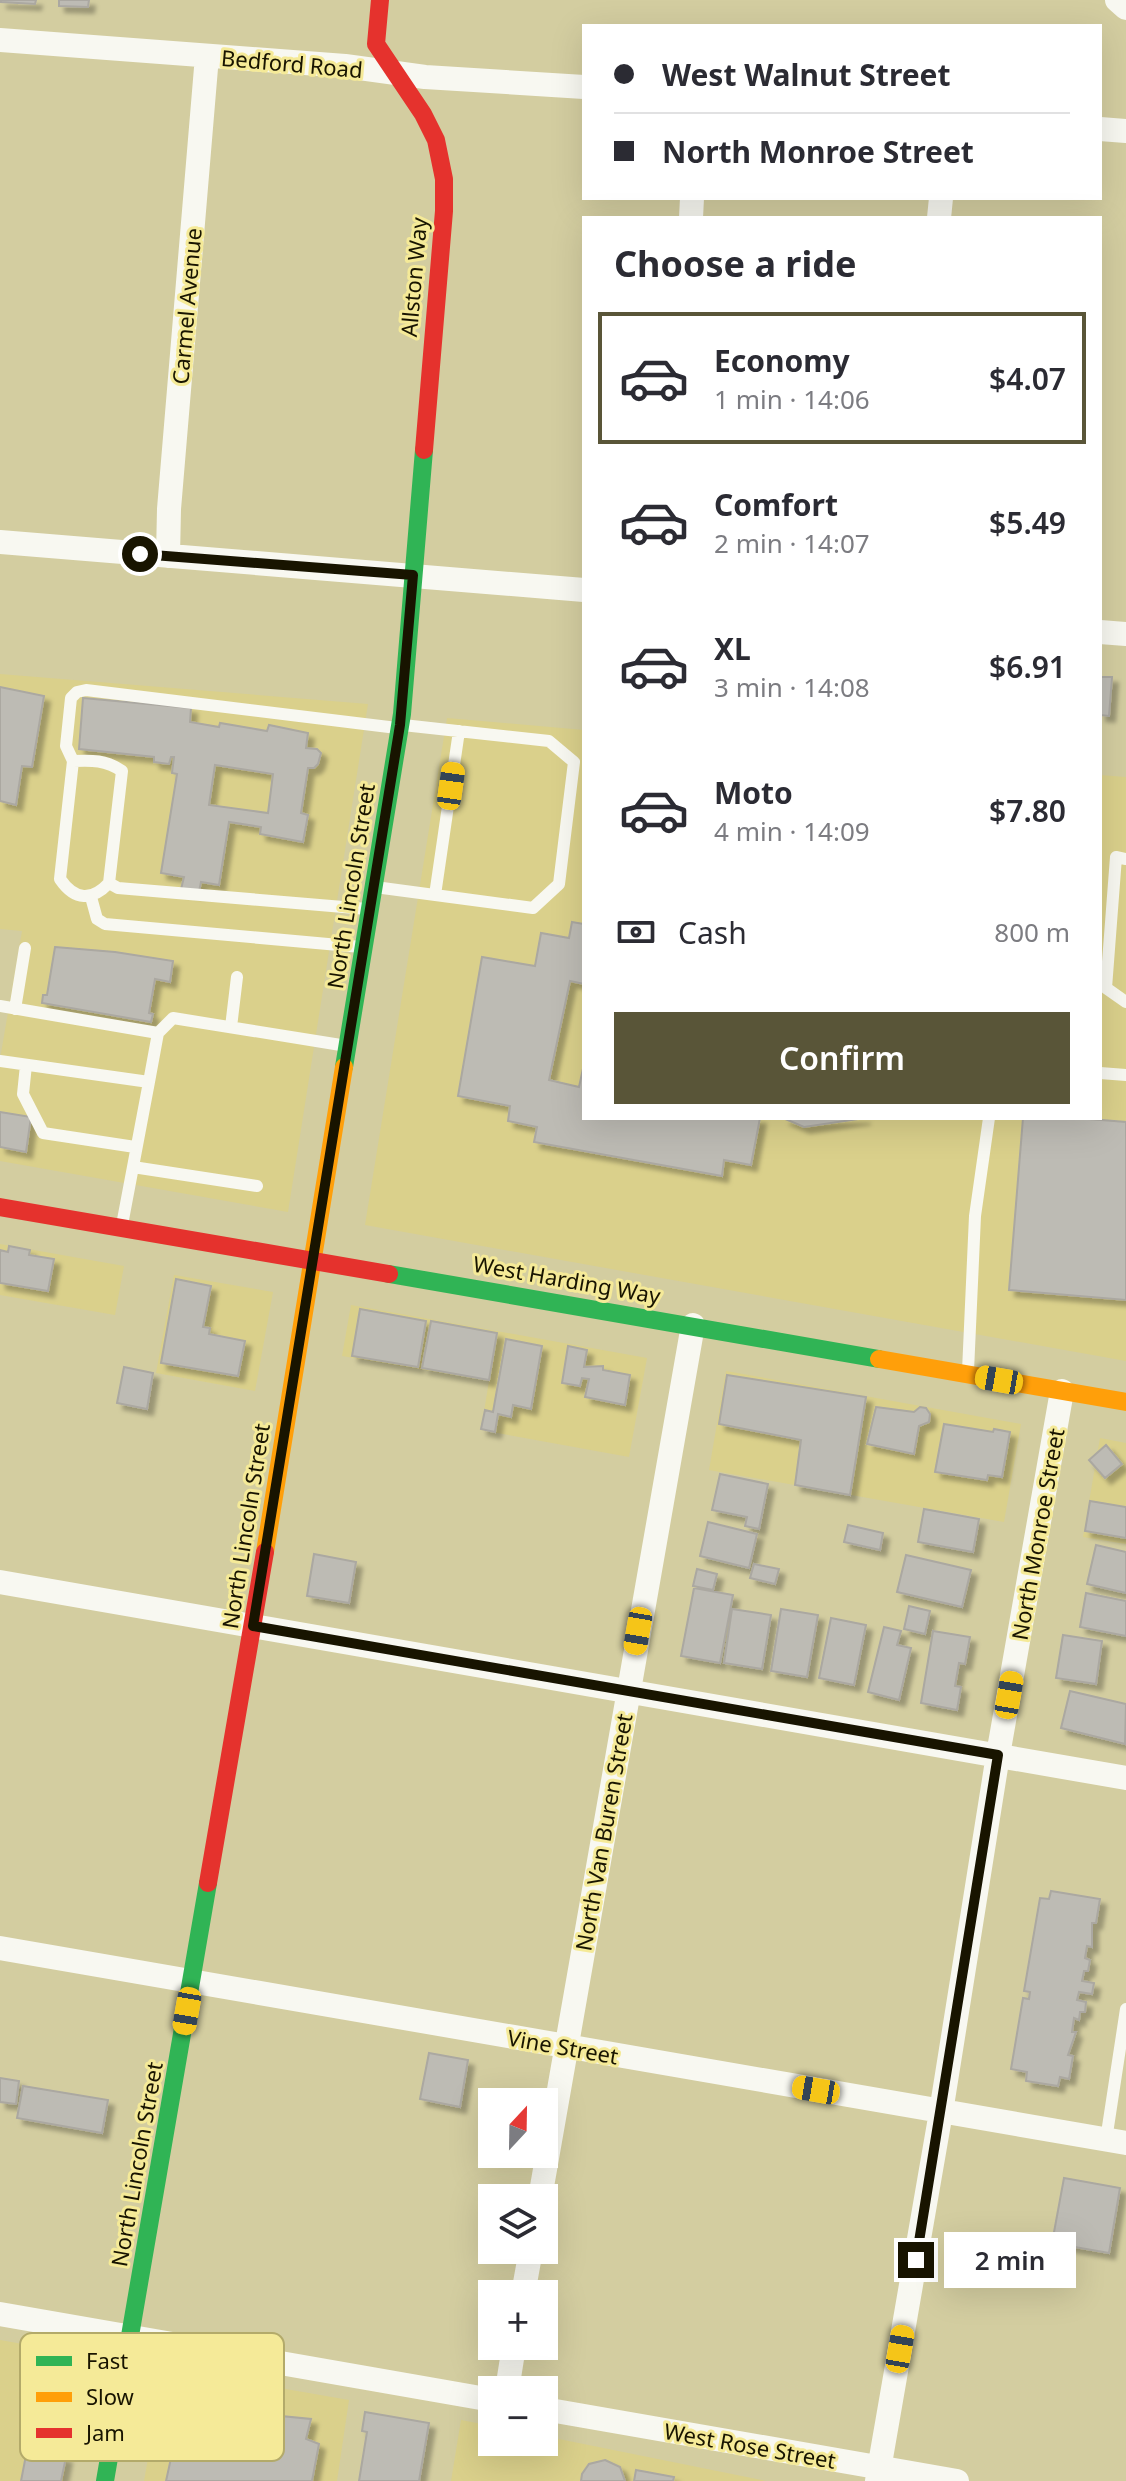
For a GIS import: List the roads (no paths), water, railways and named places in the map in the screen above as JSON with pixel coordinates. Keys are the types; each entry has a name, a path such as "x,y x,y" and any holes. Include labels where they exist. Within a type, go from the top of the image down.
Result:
{"street":[{"name":"Allston Way","path":"380,0 376,44 430,127 441,158 444,179 444,211 413,575"},
{"path":"1117,0 1126,8"},
{"name":"Bedford Road","path":"0,40 582,87"},
{"name":"Carmel Avenue","path":"168,556 169,509 207,56"},
{"path":"1102,129 1126,131"},
{"path":"0,542 582,590"},
{"name":"North Lincoln Street","path":"131,2333 253,1626 400,727 413,575"},
{"path":"1102,632 1126,634"},
{"name":"West Harding Way","path":"0,1207 1126,1402"},
{"name":"North Van Buren Street","path":"542,2184 693,1325"},
{"name":"North Monroe Street","path":"878,2474 1062,1391"},
{"path":"0,1582 1126,1778"},
{"name":"Vine Street","path":"0,1948 1116,2142"},
{"path":"0,2314 107,2333"},
{"path":"284,2364 478,2398"},
{"name":"West Rose Street","path":"558,2412 878,2474 957,2481"},
{"name":"North Lincoln Street","path":"105,2481 108,2461"}],"lane":[{"path":"73,761 97,760 122,771 109,883 91,897 67,890 60,879 73,761 66,746 71,698 77,692 86,690 549,741 574,762 559,884 533,908 374,887"},
{"path":"435,895 459,731"},
{"path":"1126,859 1116,857 1106,988 1126,1002"},
{"path":"109,883 118,888 370,909"},
{"path":"91,897 97,919 105,924 364,947"},
{"path":"15,1009 25,948"},
{"path":"231,1027 237,977"},
{"path":"0,1006 158,1033"},
{"path":"121,1227 158,1033 173,1018 348,1046"},
{"path":"0,1061 149,1082"},
{"path":"26,1065 23,1094 43,1133 135,1147"},
{"path":"1102,1073 1126,1075"},
{"path":"968,1374 975,1216 989,1120"},
{"path":"133,1167 257,1186"},
{"path":"1116,2142 1126,2009"}]}
